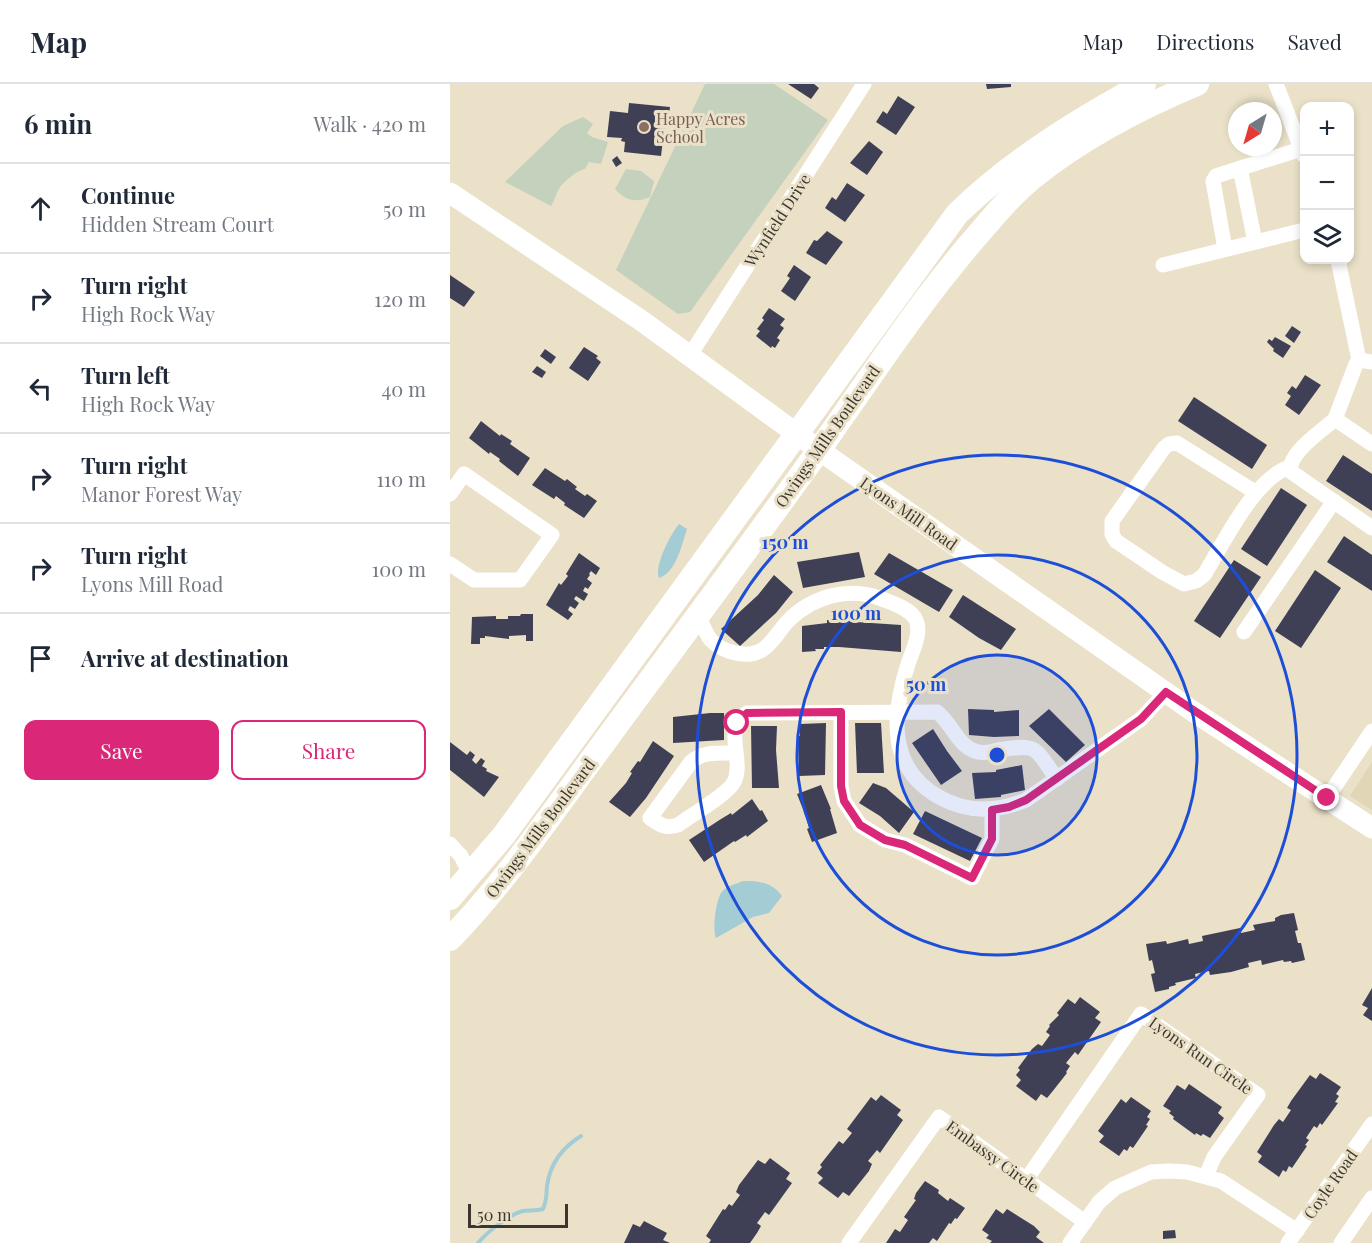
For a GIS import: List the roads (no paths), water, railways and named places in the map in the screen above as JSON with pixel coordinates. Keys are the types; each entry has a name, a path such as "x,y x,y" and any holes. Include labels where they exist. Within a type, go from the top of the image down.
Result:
{"main road":[{"name":"Owings Mills Boulevard","path":"450,898 504,835 957,214 981,190 1016,164 1097,109 1144,84"},
{"name":"Owings Mills Boulevard","path":"450,939 491,894 698,616 952,264 1002,207 1033,178 1105,128 1155,102 1197,84"},
{"name":"Lyons Mill Road","path":"450,193 690,355 819,450 1166,692 1372,828"}],"street":[{"name":"Wynfield Drive","path":"690,355 864,84"},
{"path":"1276,84 1300,145"},
{"path":"1225,249 1213,181 1216,176 1300,154"},
{"path":"1240,168 1255,242"},
{"path":"1163,265 1300,231"},
{"path":"1339,264 1366,361 1335,419 1295,454 1290,471 1372,528"},
{"path":"1335,419 1372,444"},
{"path":"1255,492 1177,443 1169,444 1112,521 1112,534 1116,541 1162,572 1184,584 1196,581 1204,575 1255,492 1280,470 1290,467"},
{"path":"450,494 464,474 552,535 519,580 474,580 450,564"},
{"path":"1244,632 1334,501"},
{"path":"698,616 710,639 716,645 736,653 753,653 766,647 789,620 816,600 833,595 856,594 877,597 896,604 916,620 917,629 915,645 900,693 898,748 912,776 929,791 959,806 992,810 1009,807 1026,800 1141,719 1166,692"},
{"path":"841,712 841,786 844,801 860,825 871,833 885,840 905,845 972,878 992,839 992,810"},
{"path":"735,753 697,756 650,818 669,828 678,825 728,790 735,780 737,723 747,713 937,712 943,716 970,749 977,752 1031,747 1057,778"},
{"path":"1327,798 1372,731"},
{"path":"450,844 461,856 471,876"},
{"name":"Lyons Run Circle","path":"1026,1179 1141,1014 1258,1095 1214,1157 1206,1176"},
{"name":"Embassy Circle","path":"849,1243 939,1117 1085,1222"},
{"name":"Coyle Road","path":"1292,1237 1370,1130"},
{"path":"1070,1243 1100,1202 1115,1188 1151,1172 1169,1171 1187,1172 1221,1181 1292,1237"},
{"path":"1341,1243 1372,1198"}],"water":[{"path":"679,524 687,529 680,550 670,570 659,578 661,558"},
{"path":"743,881 765,883 782,896 769,913 753,917 716,938 715,915 721,893 728,887"}],"waterway":[{"path":"478,1243 512,1216 523,1211 543,1209 554,1163 563,1151 581,1136"}],"place":[{"name":"Happy Acres School","path":"644,127"}]}
